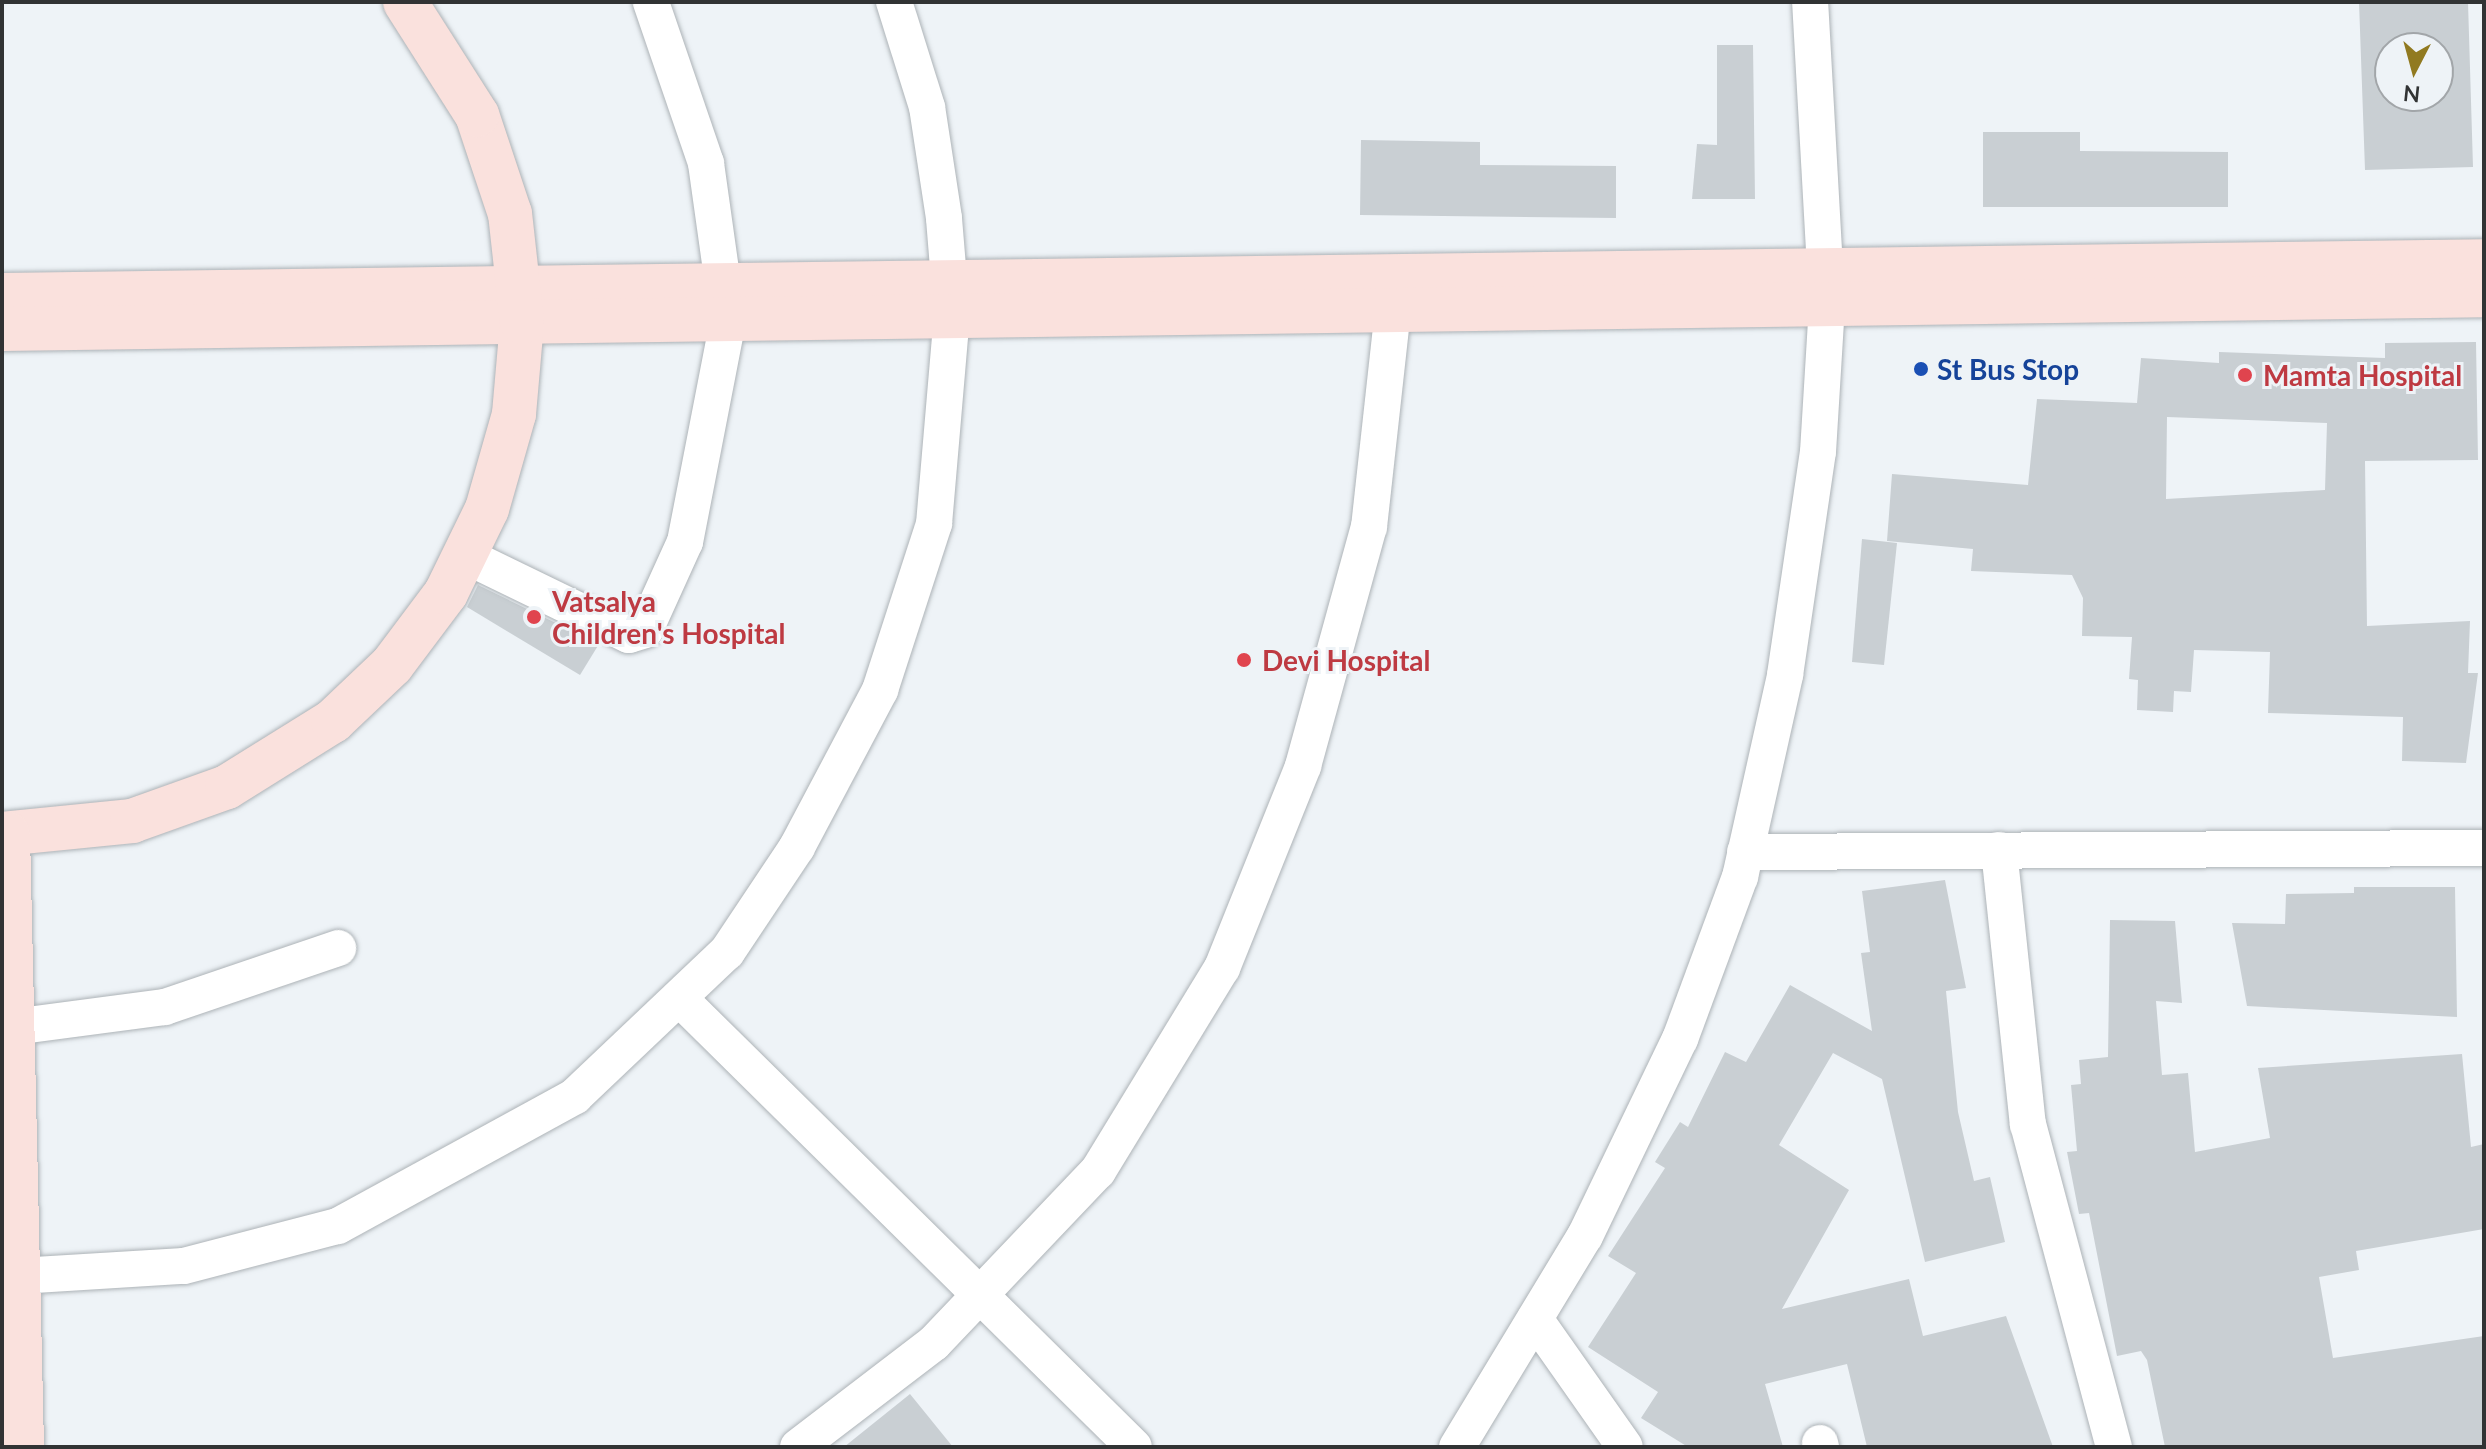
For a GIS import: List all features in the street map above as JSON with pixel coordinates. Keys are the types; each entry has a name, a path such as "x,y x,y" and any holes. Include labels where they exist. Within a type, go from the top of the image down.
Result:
{"main road":[{"path":"22,1447 10,1278 13,1027 5,834 132,821 227,787 333,721 392,665 464,555 487,509 514,414 522,305 510,214 477,115 405,2"},
{"path":"950,299 1393,310 1826,288 2484,261"},
{"path":"2,295 522,305 1826,288 2484,295"},
{"path":"2,329 522,305"}],"street":[{"path":"464,555 610,631 645,630 685,542 726,303 706,163 651,2"},
{"path":"10,1278 184,1266 338,1226 575,1096 727,952 797,847 880,690 934,524 950,299 927,107 894,2"},
{"path":"1457,1447 1585,1236 1680,1039 1745,852 1785,675 1818,452 1826,288 1810,2"},
{"path":"798,1447 934,1343 1098,1171 1222,968 1303,766 1369,527 1393,310"},
{"path":"1745,852 2484,848"},
{"path":"1999,850 2028,1124 2114,1447"},
{"path":"13,1027 165,1007 338,948"},
{"path":"679,998 1134,1447"},
{"path":"1535,1319 1625,1447"}],"building":[{"path":"2359,2 2468,2 2473,167 2365,170"},
{"path":"1717,45 1753,45 1755,199 1692,199 1697,144 1717,145"},
{"path":"1983,132 2080,132 2080,151 2228,152 2228,207 1983,207"},
{"path":"1361,140 1480,142 1480,165 1616,166 1616,218 1360,215"},
{"path":"2476,342 2478,460 2365,461 2367,626 2470,621 2468,673 2478,673 2466,763 2402,761 2403,717 2268,713 2270,652 2194,650 2191,692 2174,691 2173,712 2137,710 2138,680 2129,679 2132,637 2082,636 2083,598 2072,575 1971,571 1973,549 1887,541 1892,474 2028,485 2037,399 2137,403 2141,358 2219,363 2219,352 2385,358 2385,343","holes":["2167,417 2327,423 2325,490 2166,499"]},
{"path":"1862,539 1897,543 1884,665 1852,662"},
{"path":"478,585 599,644 580,675 467,607"},
{"path":"1945,880 1966,988 1946,991 1958,1112 1974,1181 1990,1177 2005,1242 1925,1262 1882,1079 1833,1053 1779,1145 1849,1190 1782,1309 1909,1279 1923,1336 2006,1316 2053,1447 1867,1447 1847,1364 1765,1384 1783,1447 1688,1447 1641,1418 1658,1392 1588,1347 1636,1273 1608,1256 1665,1168 1655,1162 1680,1122 1688,1127 1725,1052 1746,1062 1790,985 1872,1031 1861,953 1870,952 1862,891"},
{"path":"2354,887 2455,887 2457,1017 2247,1006 2232,923 2285,924 2286,894 2354,893"},
{"path":"2110,920 2175,921 2182,1003 2156,1001 2162,1075 2188,1073 2195,1152 2270,1138 2258,1068 2462,1054 2471,1147 2484,1144 2484,1229 2356,1251 2359,1270 2319,1277 2333,1358 2484,1336 2484,1447 2165,1447 2147,1360 2141,1351 2117,1356 2089,1213 2079,1214 2067,1152 2077,1151 2071,1085 2081,1084 2079,1060 2108,1057"},
{"path":"910,1394 953,1447 844,1447"}],"place":[{"name":"St Bus Stop","path":"1921,369"},
{"name":"Mamta Hospital","path":"2245,375"},
{"name":"Vatsalya Children's Hospital","path":"534,617"},
{"name":"Devi Hospital","path":"1244,660"}]}
